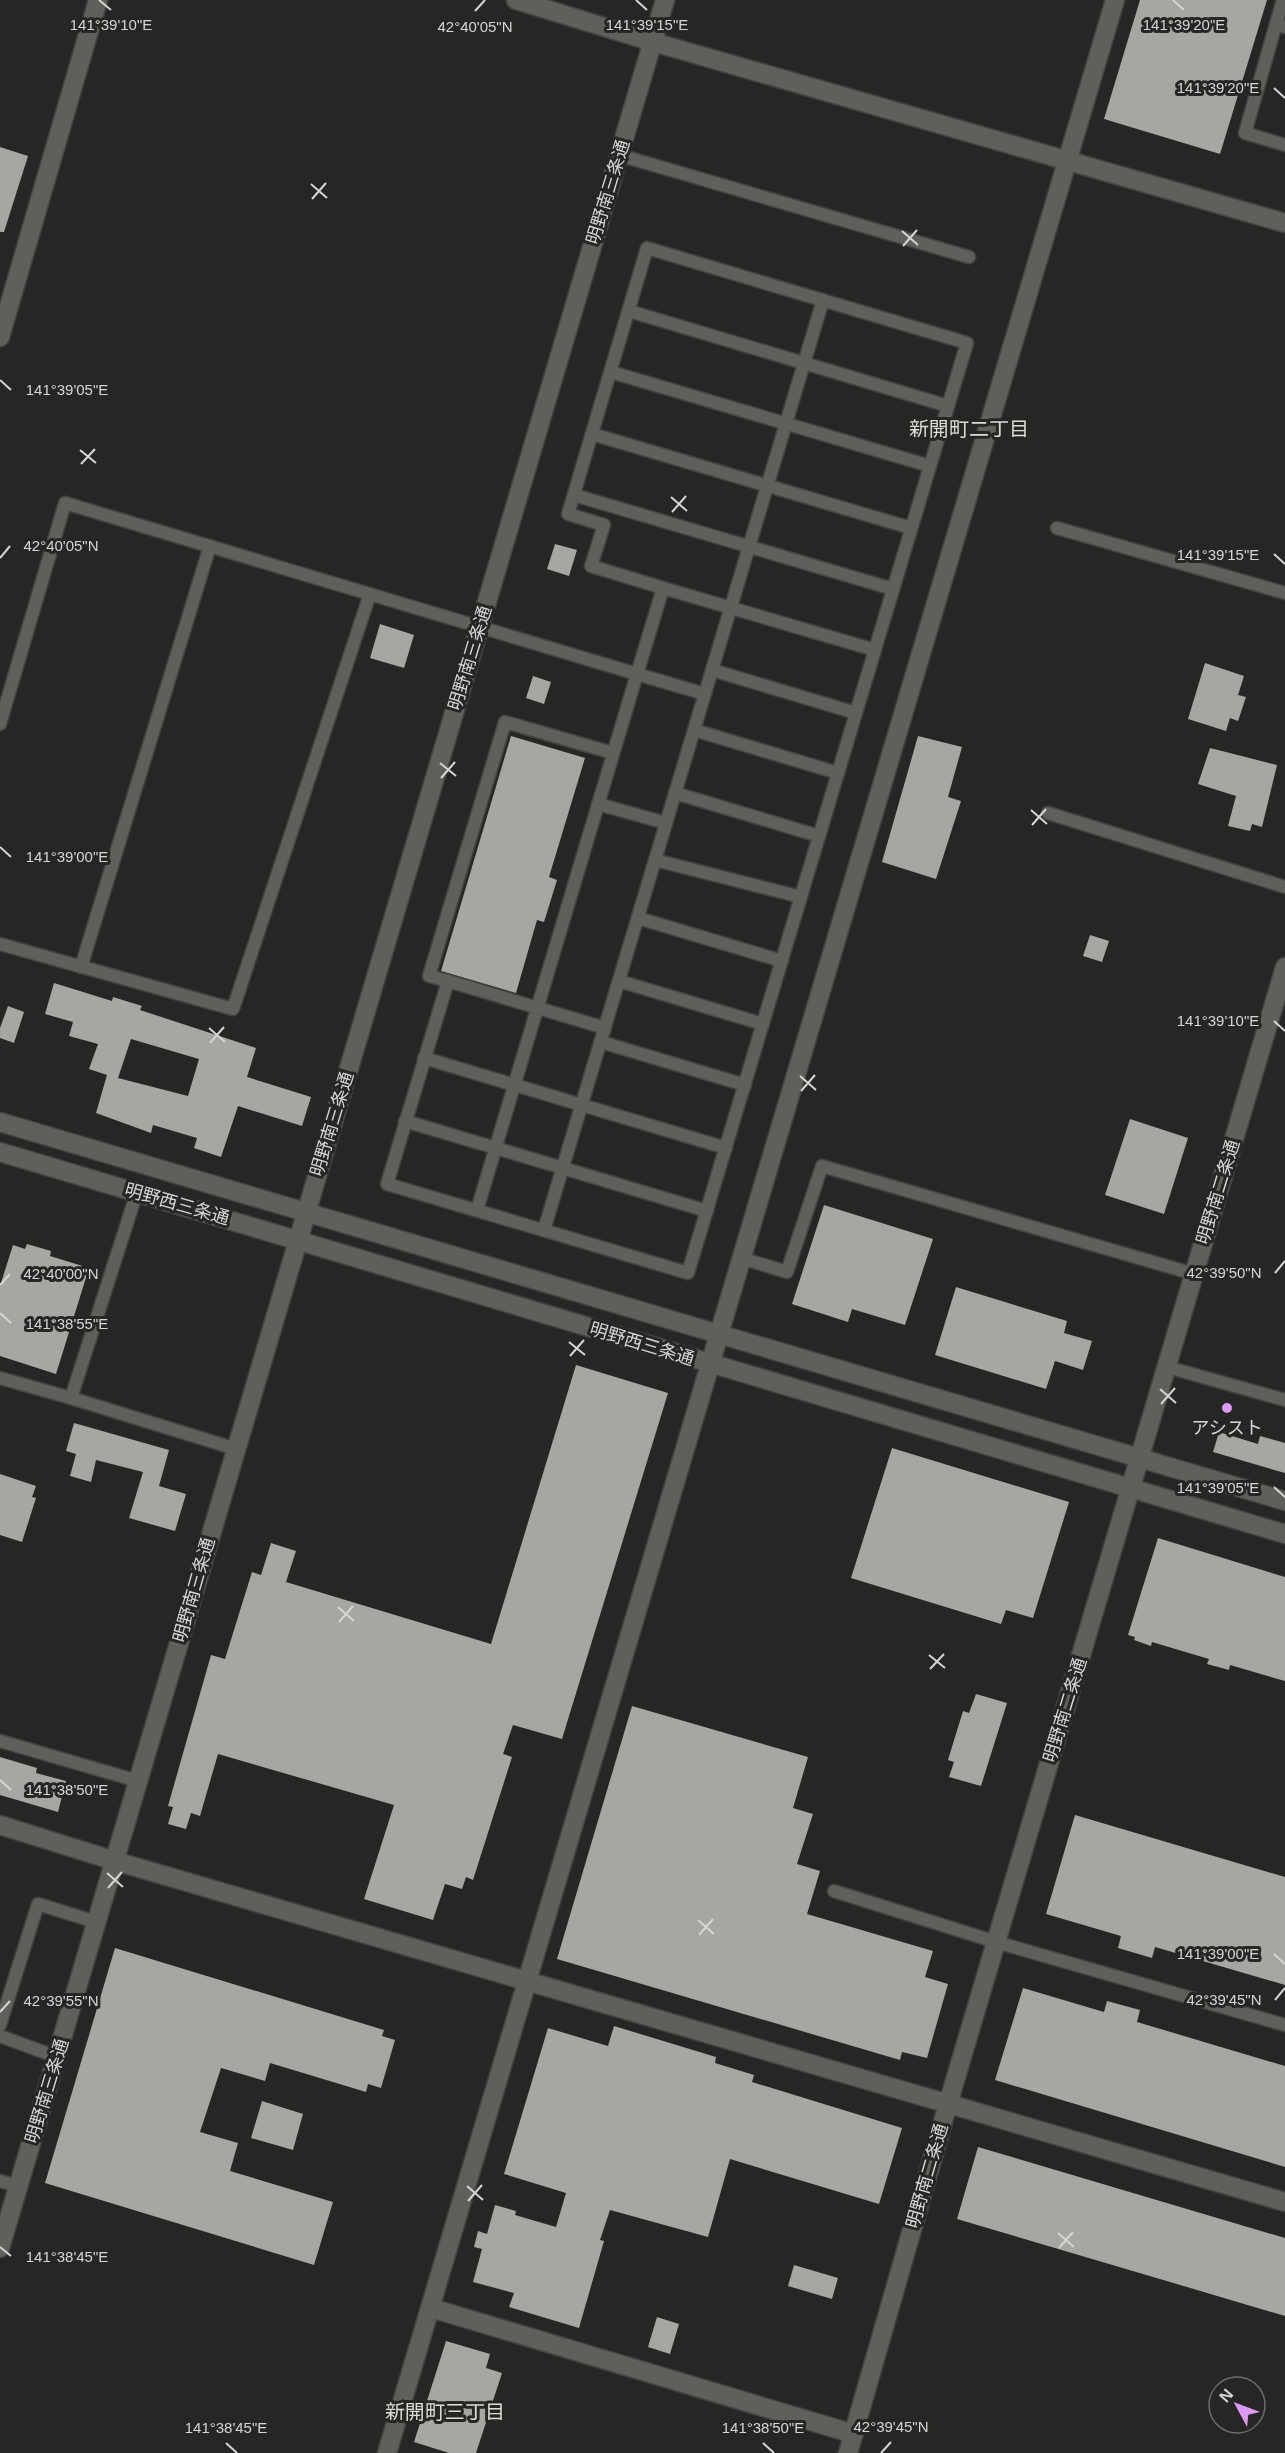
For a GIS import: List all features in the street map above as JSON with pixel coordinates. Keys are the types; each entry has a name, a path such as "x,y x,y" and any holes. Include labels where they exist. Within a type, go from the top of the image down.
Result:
{"street":[{"path":"0,337 98,0"},
{"path":"516,0 652,42 1068,159 1285,223"},
{"name":"明野南三条通","path":"0,2248 665,0"},
{"path":"387,2453 1115,0"},
{"name":"明野南二条通","path":"848,2453 948,2104 1285,967"},
{"name":"明野西三条通","path":"0,1122 1285,1502"},
{"name":"明野西三条通","path":"0,1152 1285,1534"},
{"path":"0,1825 115,1861 1285,2202"},
{"path":"431,2307 854,2434"}],"lane":[{"path":"1283,0 1281,26 1245,133 1285,145"},
{"path":"619,155 969,257"},
{"path":"448,981 387,1184 688,1273 782,961 875,650 911,528 967,343 647,248 568,514 604,525 591,566 875,650"},
{"path":"544,1230 823,300"},
{"path":"629,311 948,406"},
{"path":"611,372 930,466"},
{"path":"592,434 911,528"},
{"path":"574,495 893,589"},
{"path":"0,724 65,503 705,694"},
{"path":"1057,528 1285,593"},
{"path":"81,967 210,546"},
{"path":"477,1210 663,588"},
{"path":"0,944 233,1009 370,594"},
{"path":"712,670 856,712"},
{"path":"605,1028 429,976 506,722 613,753"},
{"path":"694,730 838,773"},
{"path":"675,793 819,836"},
{"path":"598,804 666,823"},
{"path":"1048,813 1285,887"},
{"path":"655,860 801,897"},
{"path":"638,918 782,961"},
{"path":"619,981 763,1024"},
{"path":"601,1042 744,1085"},
{"path":"424,1058 726,1148"},
{"path":"405,1121 707,1211"},
{"path":"741,1258 787,1272 822,1166 1194,1274"},
{"path":"70,1398 137,1192"},
{"path":"1167,1367 1285,1400"},
{"path":"0,1378 236,1449"},
{"path":"0,1741 138,1781"},
{"path":"834,1891 996,1942 1285,2025"},
{"path":"0,2025 38,1904 96,1922"},
{"path":"0,2036 57,2057"},
{"path":"0,2181 18,2186"}],"building":[{"path":"1140,0 1267,0 1220,154 1104,119"},
{"path":"0,147 28,156 4,232 0,232"},
{"path":"555,544 577,550 569,576 547,569"},
{"path":"380,624 414,635 404,668 370,658"},
{"path":"1205,663 1244,676 1238,695 1246,697 1238,721 1230,718 1226,731 1188,719"},
{"path":"533,676 551,682 544,704 526,698"},
{"path":"511,736 585,758 549,877 557,880 544,922 537,920 516,993 441,971"},
{"path":"918,736 962,747 948,797 961,801 936,879 882,862"},
{"path":"1210,748 1277,765 1262,827 1252,824 1250,831 1228,826 1236,796 1198,784"},
{"path":"1090,935 1109,941 1102,962 1083,956"},
{"path":"54,983 112,1001 113,997 142,1006 140,1010 256,1048 247,1077 311,1097 302,1126 238,1106 221,1157 194,1148 197,1138 153,1125 151,1133 96,1113 107,1075 89,1069 98,1044 69,1036 73,1022 45,1014","holes":["131,1039 199,1059 188,1096 118,1078"]},
{"path":"8,1006 24,1012 14,1043 0,1038 0,1028"},
{"path":"1130,1119 1188,1138 1164,1214 1105,1195"},
{"path":"824,1205 933,1239 905,1325 852,1309 848,1322 792,1304"},
{"path":"27,1244 51,1251 50,1256 89,1268 56,1374 0,1356 0,1286 13,1245 25,1249"},
{"path":"956,1287 1067,1321 1064,1333 1092,1341 1083,1370 1055,1361 1046,1389 935,1355"},
{"path":"576,1365 668,1393 562,1739 513,1725 503,1754 512,1757 473,1880 466,1877 462,1889 445,1884 433,1920 364,1899 394,1805 218,1754 200,1816 191,1813 186,1829 168,1824 173,1807 168,1806 211,1655 225,1659 252,1572 261,1575 271,1543 296,1551 286,1582 491,1644"},
{"path":"74,1423 169,1450 159,1486 186,1494 175,1531 129,1518 143,1472 96,1460 91,1482 70,1476 76,1454 66,1451"},
{"path":"1219,1432 1258,1444 1260,1436 1285,1443 1285,1473 1213,1452"},
{"path":"892,1448 1069,1502 1033,1618 1006,1610 1001,1624 851,1578"},
{"path":"0,1474 36,1486 32,1497 36,1498 22,1542 0,1535"},
{"path":"1158,1538 1285,1577 1285,1681 1230,1665 1229,1670 1207,1664 1209,1659 1152,1642 1151,1646 1134,1640 1135,1637 1128,1635"},
{"path":"976,1694 1007,1703 981,1786 949,1777 954,1762 948,1760 963,1711 969,1713"},
{"path":"632,1706 808,1757 793,1808 813,1814 797,1864 820,1871 807,1914 933,1951 925,1977 948,1984 927,2058 902,2052 900,2060 557,1959"},
{"path":"0,1757 37,1768 36,1773 66,1781 58,1812 0,1795"},
{"path":"1075,1815 1285,1877 1285,1985 1155,1947 1152,1958 1118,1948 1121,1936 1046,1914"},
{"path":"115,1948 384,2030 382,2036 395,2040 381,2088 368,2084 366,2092 270,2063 265,2081 221,2068 200,2132 238,2143 230,2171 333,2202 314,2265 45,2183"},
{"path":"1023,1988 1104,2012 1107,2001 1140,2010 1137,2022 1285,2066 1285,2167 995,2080"},
{"path":"614,2026 716,2057 715,2063 754,2075 752,2082 902,2128 879,2204 730,2159 708,2237 610,2210 600,2240 604,2241 579,2328 509,2307 514,2293 473,2282 482,2249 474,2247 478,2231 487,2234 495,2205 516,2211 515,2215 556,2227 566,2193 504,2174 548,2028 608,2046"},
{"path":"262,2101 303,2114 293,2150 251,2138"},
{"path":"978,2147 1285,2238 1285,2316 957,2219"},
{"path":"794,2265 838,2278 832,2299 788,2286"},
{"path":"657,2317 679,2324 670,2354 648,2347"},
{"path":"446,2341 490,2354 486,2368 502,2373 476,2453 449,2453 414,2442"}],"place":[{"name":"アシスト","path":"1227,1408"}],"district":[{"name":"新開町二丁目","path":"969,429"},
{"name":"新開町三丁目","path":"445,2412"}]}
